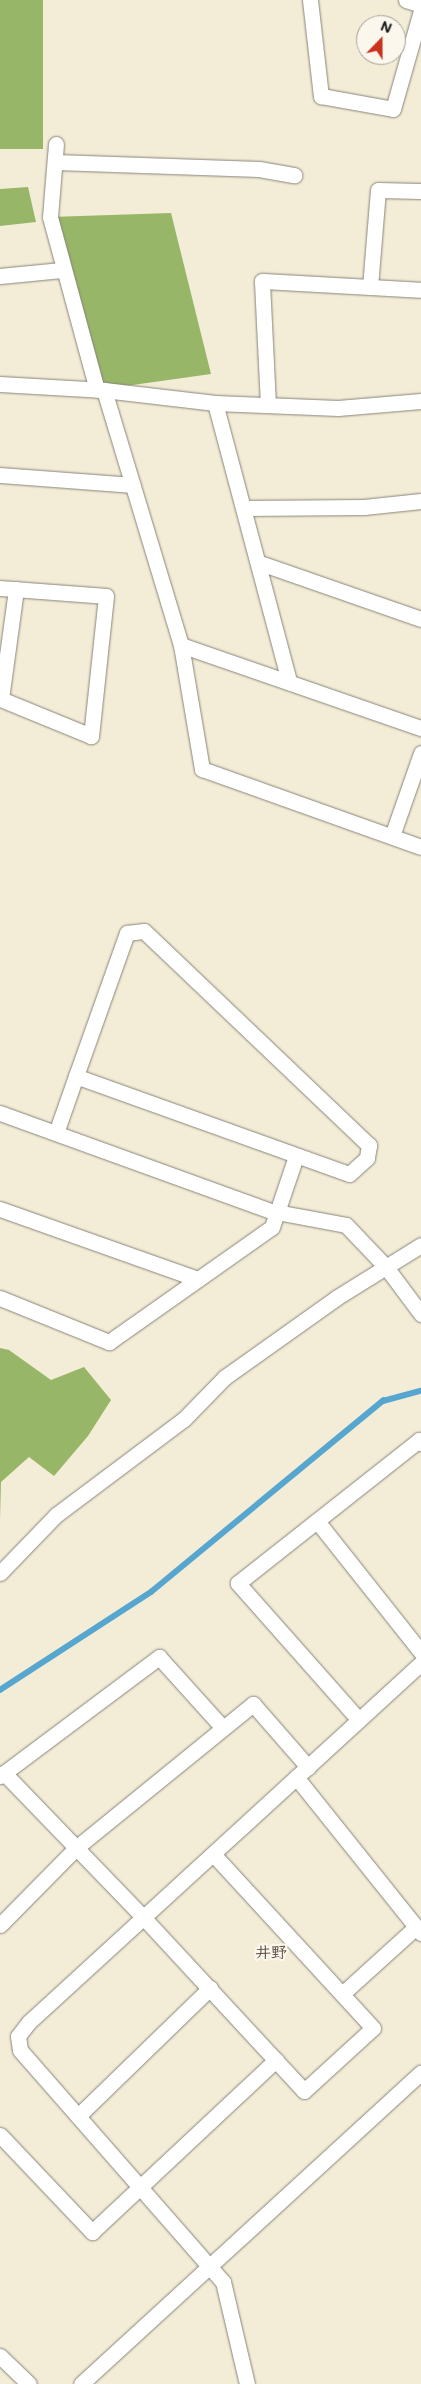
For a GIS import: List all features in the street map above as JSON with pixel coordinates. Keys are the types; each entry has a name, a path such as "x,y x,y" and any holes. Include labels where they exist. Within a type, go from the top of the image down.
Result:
{"street":[{"path":"310,0 321,96 393,110 421,11"},
{"path":"406,0 421,5"},
{"path":"56,144 50,217 62,270 133,486 181,646 202,769 421,847"},
{"path":"55,162 259,169 294,176"},
{"path":"370,287 378,190 421,191"},
{"path":"0,276 62,270"},
{"path":"268,405 262,281 421,290"},
{"path":"0,384 100,390 215,403 338,408 421,402"},
{"path":"215,403 260,563 289,682"},
{"path":"0,476 133,486"},
{"path":"244,508 364,507 421,501"},
{"path":"260,563 421,619"},
{"path":"0,588 16,589 106,596 91,736 2,699 16,589"},
{"path":"181,646 421,728"},
{"path":"392,836 421,753"},
{"path":"56,1133 126,933 144,931 369,1145 367,1158 349,1174 76,1076"},
{"path":"0,1112 277,1212 346,1225 386,1267 421,1314"},
{"path":"0,1298 109,1342 272,1227 296,1156"},
{"path":"0,1209 198,1279"},
{"path":"0,1573 56,1515 184,1418 225,1377 336,1298 421,1245"},
{"path":"359,1720 238,1583 419,1440 421,1443"},
{"path":"316,1520 421,1652"},
{"path":"213,1854 373,2028 304,2091 144,1917 2,1775 159,1657 222,1727"},
{"path":"247,2384 223,2282 20,2050 18,2036 29,2022 421,1663"},
{"path":"0,1925 76,1847 222,1727 253,1704 308,1767"},
{"path":"296,1777 418,1930 342,1994"},
{"path":"78,2116 210,1988"},
{"path":"0,2135 92,2232 142,2189 276,2060"},
{"path":"81,2384 421,2072"},
{"path":"0,2356 30,2384"}],"green space":[{"path":"0,0 43,0 43,149 0,149"},
{"path":"28,187 36,222 0,226 0,189"},
{"path":"171,213 211,374 97,390 50,217"},
{"path":"0,1348 9,1350 51,1380 84,1367 111,1400 88,1436 54,1476 29,1457 1,1482 0,1520"}],"waterway":[{"path":"0,1690 151,1592 383,1401 421,1391"}],"district":[{"name":"井野","path":"271,1952"}]}
